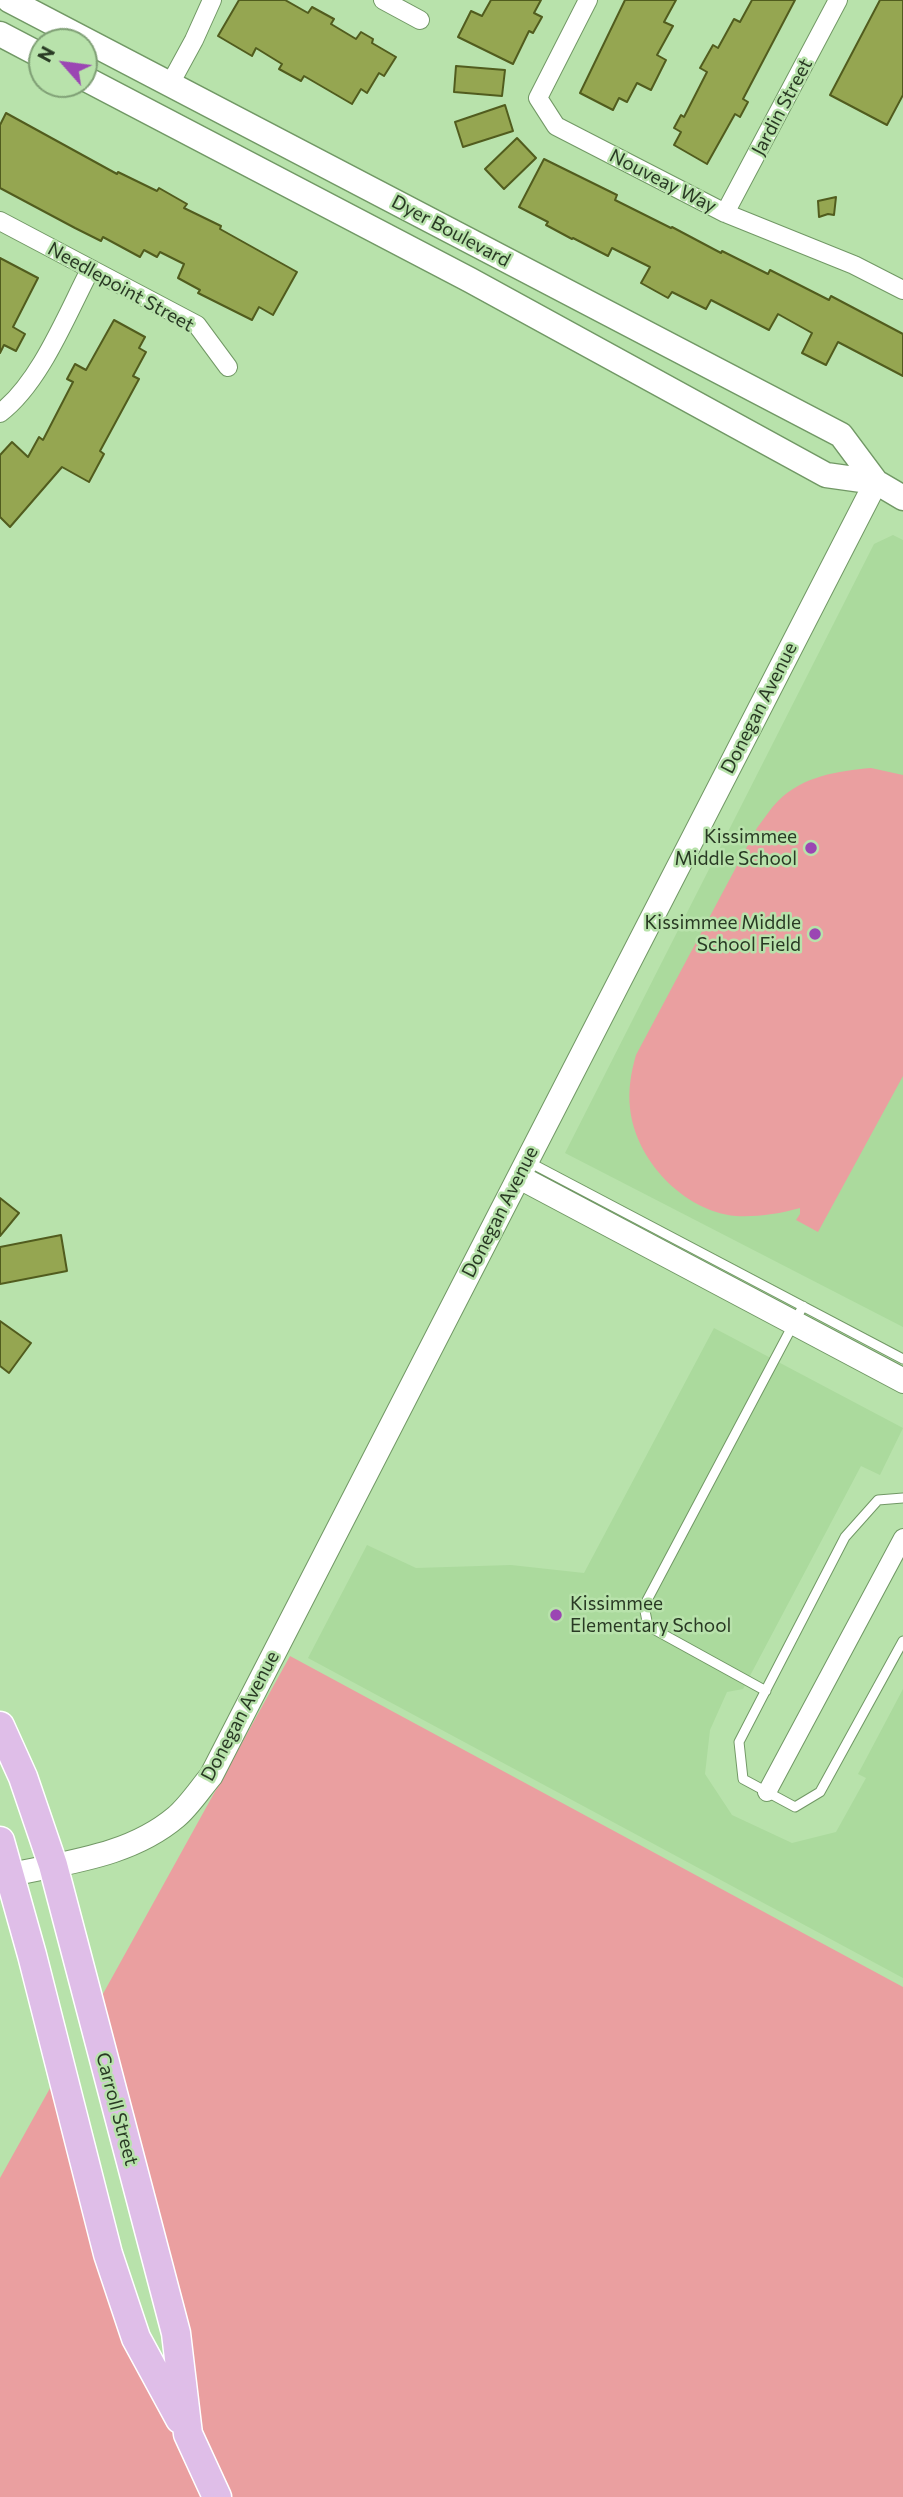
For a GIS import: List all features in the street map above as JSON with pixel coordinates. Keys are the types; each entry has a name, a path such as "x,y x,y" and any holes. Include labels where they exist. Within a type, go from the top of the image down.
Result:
{"main road":[{"name":"Dyer Boulevard","path":"9,0 841,435 876,482 903,498"},
{"path":"0,34 28,49"},
{"name":"Dyer Boulevard","path":"98,85 470,280 826,475 876,482"},
{"name":"Carroll Street","path":"0,1726 23,1777 53,1865 176,2333 188,2434 216,2497"},
{"path":"0,1841 108,2254 136,2338 188,2434"}],"street":[{"path":"170,84 212,0"},
{"path":"383,0 420,20"},
{"name":"Nouveay Way","path":"588,0 538,99 556,126 725,213 854,265 903,290"},
{"name":"Jardin Street","path":"725,213 838,0"},
{"name":"Needlepoint Street","path":"0,221 197,325 228,367"},
{"path":"0,413 10,406 32,380 90,270"},
{"name":"Donegan Avenue","path":"10,1875 82,1860 133,1844 176,1816 211,1776 876,482"},
{"path":"522,1170 795,1320 903,1384"},
{"path":"767,1792 903,1538"}],"lane":[{"path":"522,1170 803,1306 903,1359"},
{"path":"766,1690 648,1626 645,1606 803,1306"},
{"path":"795,1320 903,1372"},
{"path":"903,1498 878,1500 845,1537 739,1742 743,1779 795,1807 820,1792 903,1641"}],"shaded area":[{"name":"Kissimmee Middle School","path":"893,535 903,540 903,1327 565,1153 874,544"},
{"name":"Kissimmee Middle School Field","path":"871,768 903,775 903,1076 818,1232 796,1220 800,1208 752,1216 716,1212 680,1193 665,1179 641,1146 629,1101 636,1055 757,828 772,807 788,793 810,780 834,773"},
{"name":"Kissimmee Elementary School","path":"714,1328 903,1428 880,1475 861,1466 743,1689 727,1692 710,1730 705,1774 732,1815 792,1843 836,1832 866,1778 858,1774 903,1689 903,1978 308,1658 367,1545 416,1568 511,1565 584,1573"},
{"path":"290,1656 903,1987 903,2497 232,2497 198,2432 99,2001"},
{"path":"54,2081 211,2497 0,2497 0,2178"}],"building":[{"path":"239,0 285,0 308,13 312,7 334,19 331,24 356,39 361,32 373,39 372,43 396,57 384,76 379,73 367,93 361,89 352,104 304,76 301,81 279,69 282,64 256,48 252,56 218,36"},
{"path":"491,0 541,0 534,13 542,17 533,33 529,31 513,64 458,37 471,11 482,16"},
{"path":"625,0 676,0 664,22 673,26 657,55 666,60 651,90 637,83 627,102 619,98 613,110 580,93"},
{"path":"752,0 795,0 743,99 748,102 740,117 735,114 707,164 674,145 681,132 674,128 681,115 684,117 707,72 700,68 713,45 718,48 734,19 740,22"},
{"path":"880,0 903,0 903,95 887,125 830,95"},
{"path":"456,66 505,70 502,96 454,92"},
{"path":"505,105 513,131 463,147 455,122"},
{"path":"6,113 117,174 118,172 157,191 159,188 187,204 184,208 221,226 220,229 297,272 273,315 259,307 252,320 198,293 200,290 178,278 184,264 160,252 157,257 144,250 140,257 103,237 101,241 0,188 0,125"},
{"path":"517,138 536,158 504,189 485,169"},
{"path":"544,159 617,195 615,200 721,253 722,251 768,274 770,270 829,300 831,296 903,334 903,376 838,342 826,365 802,353 812,333 778,314 769,330 711,300 706,309 672,292 668,298 641,283 650,267 612,248 608,256 546,225 548,222 519,207"},
{"path":"836,197 834,215 819,217 818,201"},
{"path":"0,258 38,278 13,327 25,334 16,351 4,345 0,353"},
{"path":"114,320 145,337 139,348 146,352 133,376 139,379 100,451 104,454 89,482 62,467 10,527 0,517 0,455 12,442 28,457 39,437 43,440 73,382 67,379 75,364 86,370"},
{"path":"0,1198 19,1213 0,1236"},
{"path":"61,1235 67,1271 0,1284 0,1247"},
{"path":"0,1321 31,1343 9,1373 0,1366"}],"place":[{"name":"Kissimmee Middle School","path":"811,848"},
{"name":"Kissimmee Middle School Field","path":"815,934"},
{"name":"Kissimmee Elementary School","path":"556,1615"}]}
